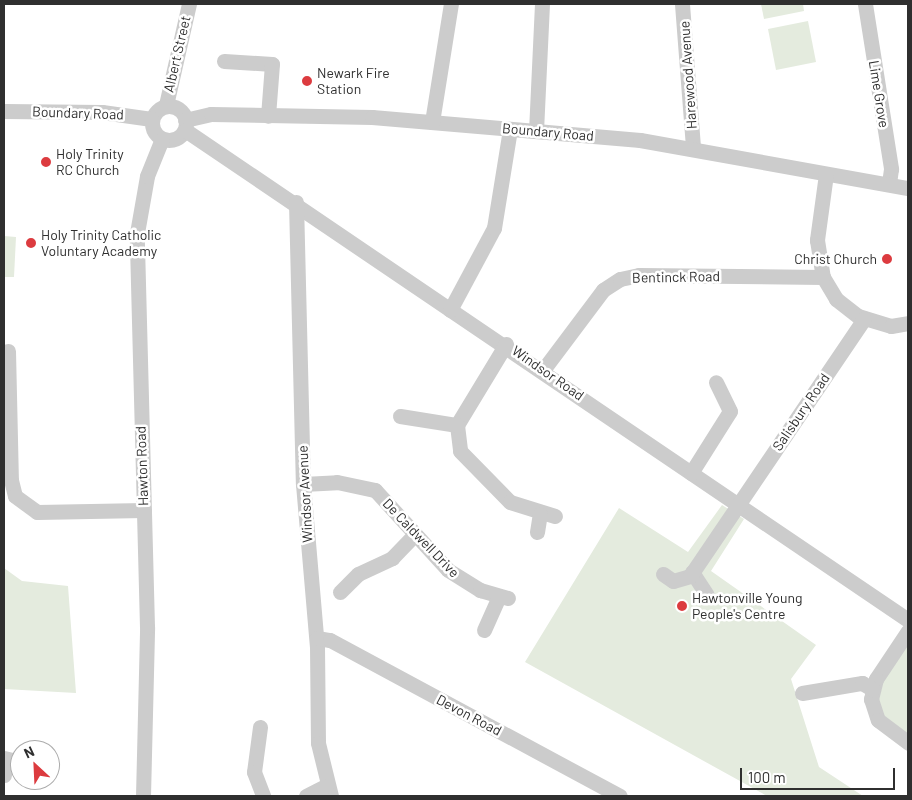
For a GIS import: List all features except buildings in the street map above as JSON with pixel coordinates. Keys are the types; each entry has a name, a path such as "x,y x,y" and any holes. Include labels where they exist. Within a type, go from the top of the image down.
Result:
{"street":[{"name":"Albert Street","path":"166,105 189,4"},
{"path":"432,122 451,4"},
{"path":"536,131 542,4"},
{"name":"Harewood Avenue","path":"682,4 693,147"},
{"name":"Lime Grove","path":"865,4 891,170 889,184"},
{"path":"224,61 272,64 268,116"},
{"path":"166,105 179,109 185,125 175,139 162,139 152,119 154,112 166,105"},
{"name":"Boundary Road","path":"4,111 102,112 152,119"},
{"name":"Boundary Road","path":"185,125 211,114 432,122 536,131 693,147 826,174 908,188"},
{"name":"Windsor Road","path":"185,125 450,310 506,344 691,473 908,620"},
{"path":"450,310 494,228 510,129"},
{"name":"Hawton Road","path":"143,796 144,510 137,233 147,176 162,139"},
{"path":"826,174 816,240 823,277 836,299 864,319 891,326 908,323"},
{"name":"Windsor Avenue","path":"296,202 303,484 317,638 318,743 329,791"},
{"name":"Bentinck Road","path":"543,370 603,290 620,279 639,275 823,277"},
{"name":"Salisbury Road","path":"692,572 864,319"},
{"path":"506,344 457,425 460,451 468,463 510,502 547,515 537,532"},
{"path":"8,351 15,366 11,480 25,507 53,513 144,510"},
{"path":"691,473 730,411 716,382"},
{"path":"400,416 457,425"},
{"name":"De Caldwell Drive","path":"303,484 351,484 374,490 448,570 503,597 484,630"},
{"path":"340,592 358,574 392,558 415,534"},
{"path":"663,574 681,581 692,572 707,595"},
{"path":"908,632 872,689 878,720 908,743"},
{"name":"Devon Road","path":"317,638 330,640 620,796"},
{"path":"802,693 862,684 872,689"},
{"path":"260,727 254,772 263,796"},
{"path":"4,774 10,759"},
{"path":"306,796 329,791"}],"shaded area":[{"path":"761,4 803,4 804,11 764,19"},
{"path":"808,21 816,62 776,70 768,29"},
{"path":"4,236 16,237 14,277 4,277"},
{"path":"722,505 744,519 711,571 816,645 791,679 819,767 863,796 767,796 525,662 619,508 688,552"},
{"path":"4,568 22,581 68,586 76,693 4,689"},
{"path":"908,639 908,736 882,718 876,693"}],"place":[{"name":"Newark Fire Station","path":"307,81"},
{"name":"Holy Trinity RC Church","path":"46,162"},
{"name":"Holy Trinity Catholic Voluntary Academy","path":"31,243"},
{"name":"Christ Church","path":"887,259"},
{"name":"Hawtonville Young People's Centre","path":"682,606"}]}
